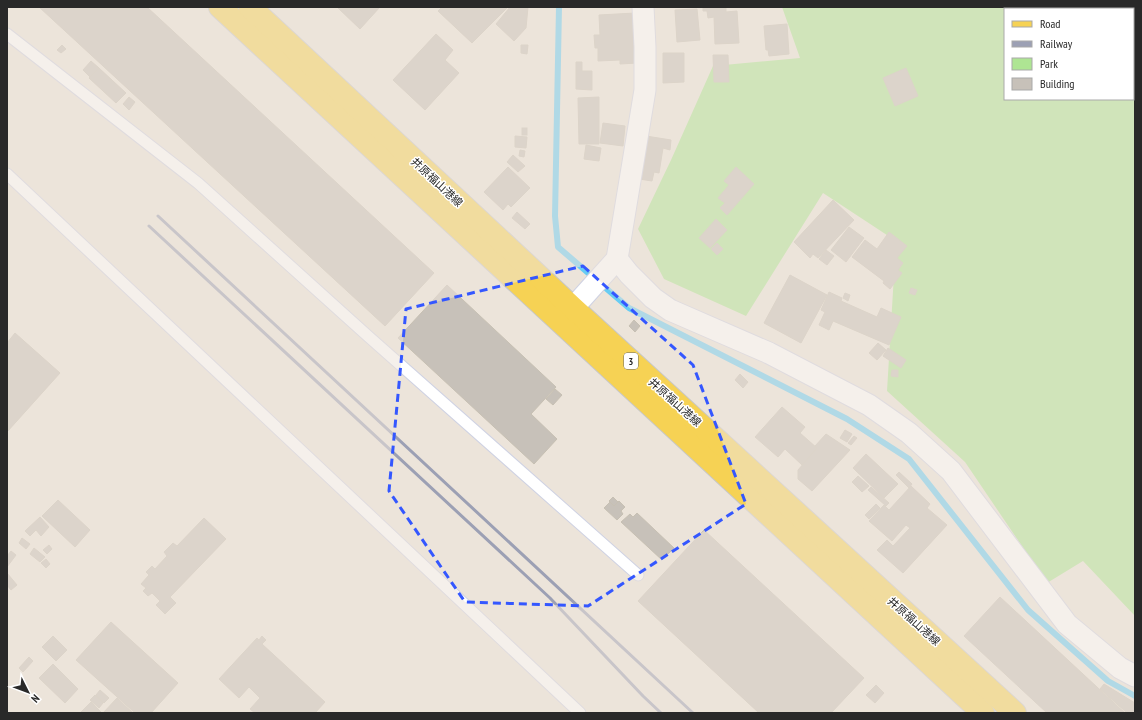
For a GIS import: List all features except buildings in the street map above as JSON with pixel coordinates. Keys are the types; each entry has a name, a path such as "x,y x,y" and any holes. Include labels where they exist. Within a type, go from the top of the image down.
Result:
{"main road":[{"name":"井原福山港線","path":"220,7 982,713"},
{"name":"井原福山港線","path":"250,7 573,308 1015,713"}],"street":[{"path":"573,308 613,262 645,90 643,7"},
{"path":"613,262 629,274 653,298 670,310 768,353 870,405 909,433 950,471 1067,624 1120,668 1135,676"}],"lane":[{"path":"7,34 198,183 369,338 638,575"},
{"path":"7,174 580,713"}],"highlighted area":[{"path":"583,266 693,365 746,504 588,606 465,602 389,491 406,309"}],"green space":[{"path":"782,7 1135,7 1135,616 1083,561 1047,583 965,462 887,391 896,241 823,193 746,316 664,279 638,229 713,66 800,58"}],"waterway":[{"path":"559,7 555,216 558,247 629,308 847,419 909,459 1028,610 1108,681 1135,696"}],"railway":[{"path":"158,216 693,713"},
{"path":"149,226 550,598 661,713"}]}
